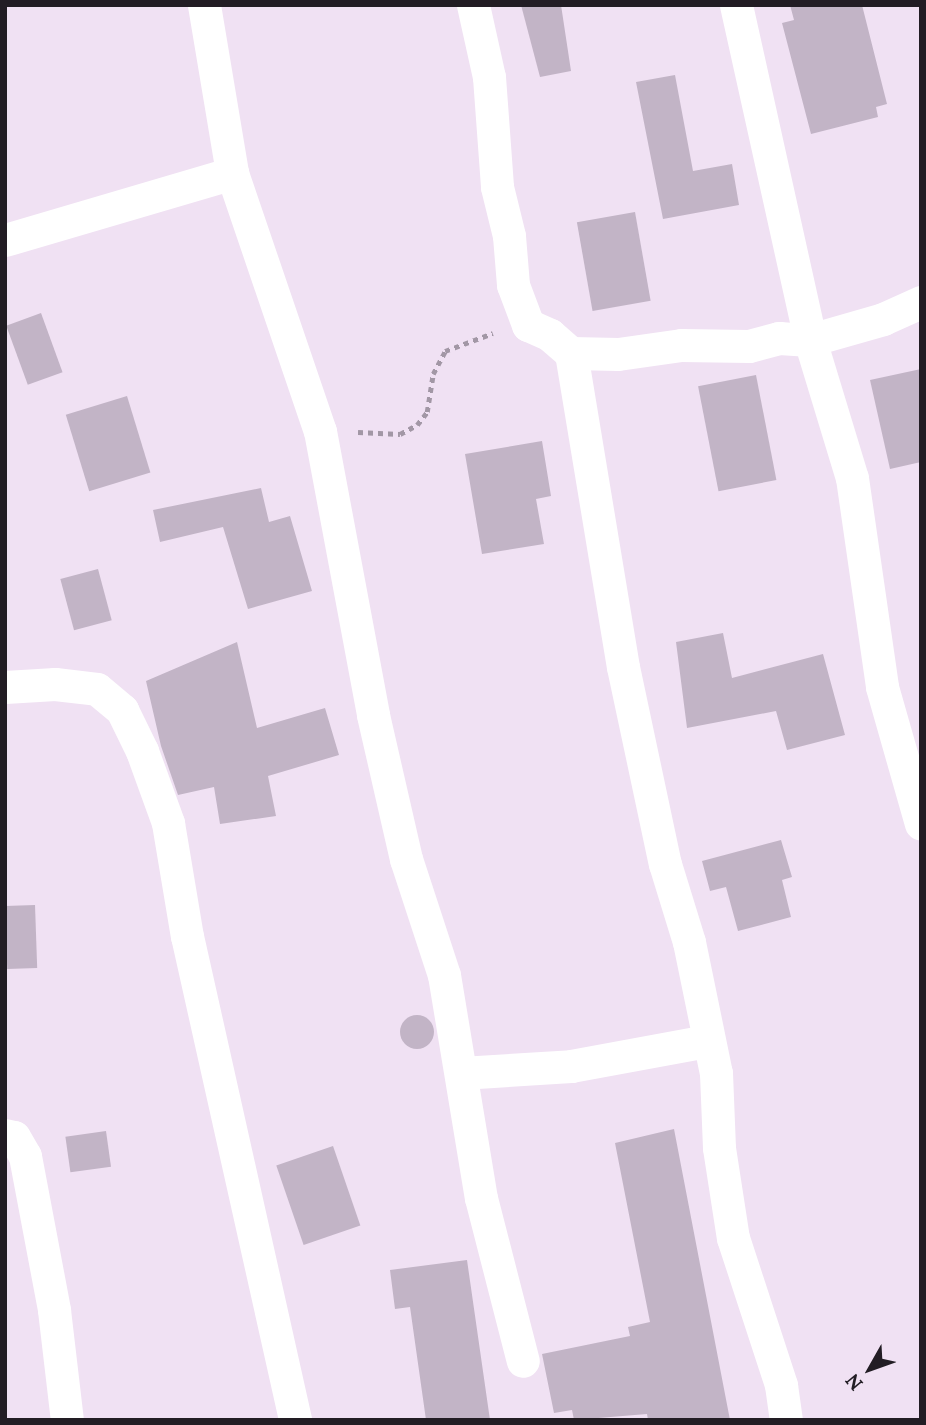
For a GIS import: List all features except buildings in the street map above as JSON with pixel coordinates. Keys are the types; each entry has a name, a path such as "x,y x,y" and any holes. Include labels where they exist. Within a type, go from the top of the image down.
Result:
{"street":[{"path":"204,5 232,173 320,431 373,715 407,859 444,975 481,1198 523,1361"},
{"path":"473,5 489,77 497,187 509,236 513,285 528,325 550,335 571,353 618,354 681,345 749,346 779,338 810,340 883,319 921,302"},
{"path":"736,5 810,340 852,478 882,687 921,824"},
{"path":"5,240 232,173"},
{"path":"571,353 622,667 665,864 690,942 716,1073 719,1148 733,1238 781,1385 786,1420"},
{"path":"5,687 55,684 97,690 122,710 142,751 168,823 187,936 295,1420"},
{"path":"461,1073 571,1066 708,1041"},
{"path":"5,1135 13,1137 25,1156 54,1310 67,1420"}],"path":[{"path":"320,431 400,434 417,425 427,412 433,374 446,351 485,334 528,325"}]}
